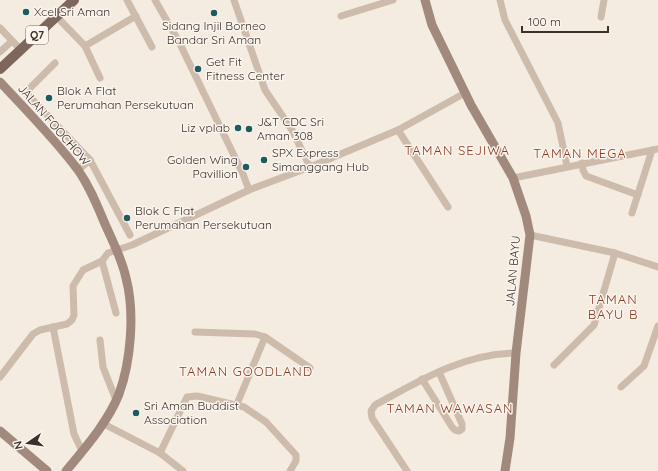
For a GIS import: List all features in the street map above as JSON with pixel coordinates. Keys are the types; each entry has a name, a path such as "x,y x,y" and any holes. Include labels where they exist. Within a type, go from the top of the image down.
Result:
{"main road":[{"name":"Q7","path":"1,67 74,0"}],"street":[{"path":"127,0 152,47"},
{"path":"155,0 179,42 243,174 249,190"},
{"path":"234,0 265,90 292,130 310,167"},
{"path":"341,16 393,0"},
{"name":"JALAN BAYU","path":"425,0 432,25 465,93 491,143 513,178 526,216 530,235 516,353 506,471"},
{"path":"500,0 505,20 558,123 567,166"},
{"path":"600,17 604,0"},
{"path":"84,46 136,16"},
{"path":"57,17 84,46 100,78"},
{"path":"0,28 21,50"},
{"path":"0,52 12,41"},
{"path":"54,63 29,89 27,94 90,160 130,235"},
{"name":"JALAN FOOCHOW","path":"0,82 78,170 94,197 109,255 127,281 130,312 126,371 116,400 102,423 78,445 66,471"},
{"path":"0,377 33,334 67,324 72,320 74,315 73,286 83,270 109,255 249,190 310,167 398,130 465,93"},
{"path":"398,130 448,207"},
{"path":"513,178 655,149"},
{"path":"632,213 655,149"},
{"path":"78,170 90,160"},
{"path":"582,163 586,176 638,195"},
{"path":"530,235 614,253 658,267"},
{"path":"554,365 594,324 614,253"},
{"path":"109,255 116,313"},
{"path":"621,387 644,366 658,326"},
{"path":"53,327 78,445"},
{"path":"195,332 255,334 265,337 310,368"},
{"path":"237,404 265,337"},
{"path":"100,340 103,367 116,400"},
{"path":"407,471 374,422 371,411 375,405 450,367 496,353 516,353"},
{"path":"422,380 454,429 459,431 462,428 462,424 439,372"},
{"path":"160,453 187,397 197,396 237,404 266,422 291,447 296,458 290,471"},
{"path":"102,423 160,453 184,471"},
{"path":"0,431 47,471"}],"place":[{"name":"Xcel Sri Aman","path":"26,12"},
{"name":"Sidang Injil Borneo Bandar Sri Aman","path":"214,13"},
{"name":"Get Fit Fitness Center","path":"198,69"},
{"name":"Blok A Flat Perumahan Persekutuan","path":"49,98"},
{"name":"Liz vplab","path":"238,128"},
{"name":"J&T CDC Sri Aman 308","path":"249,129"},
{"name":"SPX Express Simanggang Hub","path":"264,160"},
{"name":"Golden Wing Pavillion","path":"246,167"},
{"name":"Blok C Flat Perumahan Persekutuan","path":"127,218"},
{"name":"Sri Aman Buddist Association","path":"136,413"}],"district":[{"name":"TAMAN SEJIWA","path":"457,150"},
{"name":"TAMAN MEGA","path":"580,153"},
{"name":"TAMAN BAYU B","path":"613,306"},
{"name":"TAMAN GOODLAND","path":"246,371"},
{"name":"TAMAN WAWASAN","path":"450,408"}]}
